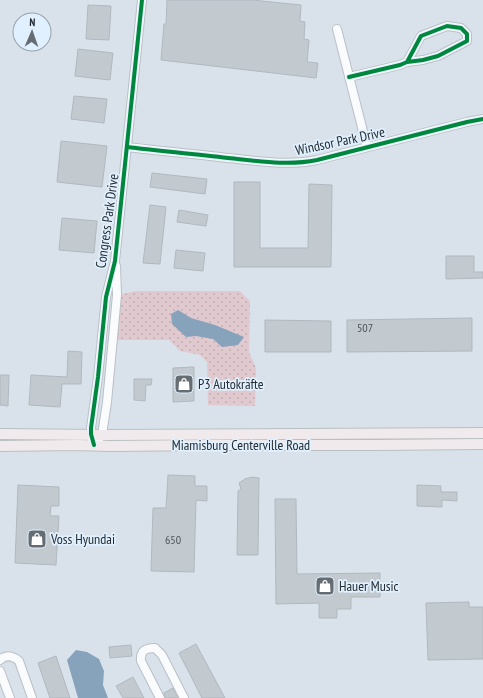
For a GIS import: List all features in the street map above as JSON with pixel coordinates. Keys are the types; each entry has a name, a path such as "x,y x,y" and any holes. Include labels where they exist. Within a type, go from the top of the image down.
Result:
{"main road":[{"name":"Miamisburg Centerville Road","path":"0,434 483,433"},
{"path":"213,434 213,445"},
{"name":"Miamisburg Centerville Road","path":"0,446 483,444"}],"street":[{"name":"Congress Park Drive","path":"94,445 102,434 107,402 117,294 115,261 142,0"},
{"path":"349,77 407,62 438,56 467,41 467,34 461,28 447,26 421,36 407,62"},
{"path":"337,29 367,148"},
{"name":"Windsor Park Drive","path":"127,147 268,162 292,163 315,161 483,119"},
{"name":"Congress Park Drive","path":"94,445 91,428 106,297 115,261"},
{"path":"160,698 141,662 141,656 144,650 148,648 155,648 162,655 184,698"},
{"path":"0,660 8,656 14,657 18,661 32,698"},
{"path":"0,671 10,698"}],"shaded area":[{"path":"136,291 240,291 250,301 249,352 256,368 255,406 208,405 207,362 200,355 180,351 169,340 113,340 117,295"}],"water":[{"path":"178,310 191,318 215,325 244,337 238,345 222,347 213,339 196,336 186,337 172,324 171,314"},
{"path":"76,650 87,652 99,659 104,671 103,685 108,698 78,698 67,660"}],"building":[{"path":"167,0 252,0 301,5 300,21 305,22 304,39 309,40 307,62 318,63 316,78 161,60 164,24 166,24"},
{"path":"88,5 111,6 109,40 86,39"},
{"path":"78,49 113,53 110,80 75,76"},
{"path":"74,96 107,99 104,123 71,119"},
{"path":"61,141 107,146 102,187 57,182"},
{"path":"152,173 207,179 205,194 150,187"},
{"path":"234,182 260,182 260,248 308,248 309,184 332,185 331,267 234,267"},
{"path":"150,205 166,207 160,264 143,263"},
{"path":"179,210 208,215 206,226 177,222"},
{"path":"62,218 97,221 94,253 59,250"},
{"path":"176,250 205,253 203,271 174,268"},
{"path":"446,256 474,256 474,272 483,272 483,278 446,279"},
{"path":"472,318 472,351 347,352 347,320"},
{"path":"265,320 331,321 331,352 265,352"},
{"path":"68,351 82,352 81,384 62,384 60,407 29,405 31,375 67,377"},
{"name":"P3 Autokräfte","path":"194,367 194,401 173,402 173,368"},
{"path":"0,375 9,375 8,406 0,405"},
{"path":"134,379 152,379 151,385 146,385 145,401 134,400"},
{"path":"168,475 195,476 195,486 207,486 207,501 196,500 194,572 151,571 153,508 166,508"},
{"path":"252,477 259,478 258,555 237,555 238,491 241,489 239,483"},
{"name":"Voss Hyundai","path":"18,485 59,487 59,506 51,506 50,516 59,516 56,565 15,563"},
{"path":"417,485 441,486 441,492 457,492 457,501 442,500 442,507 417,506"},
{"path":"275,499 296,499 297,574 380,573 380,597 351,597 351,609 337,609 337,618 319,618 319,603 276,604"},
{"path":"469,602 469,607 483,607 483,659 428,660 426,603"},
{"path":"196,644 225,698 202,698 179,653"},
{"path":"131,645 132,656 110,658 109,647"},
{"path":"56,656 70,698 50,698 38,663"},
{"path":"133,677 144,698 123,698 116,686"},
{"path":"173,688 178,698 165,698 164,693"}],"cycle path":[{"path":"94,445 91,428 106,297 115,261 142,0"},
{"path":"349,77 407,62 438,56 467,41 467,34 461,28 447,26 421,36 407,62"},
{"path":"127,147 262,162 295,163 317,160 483,119"}],"place":[{"name":"P3 Autokräfte","path":"184,384"},
{"name":"Voss Hyundai","path":"37,539"},
{"name":"Hauer Music","path":"325,586"}]}
